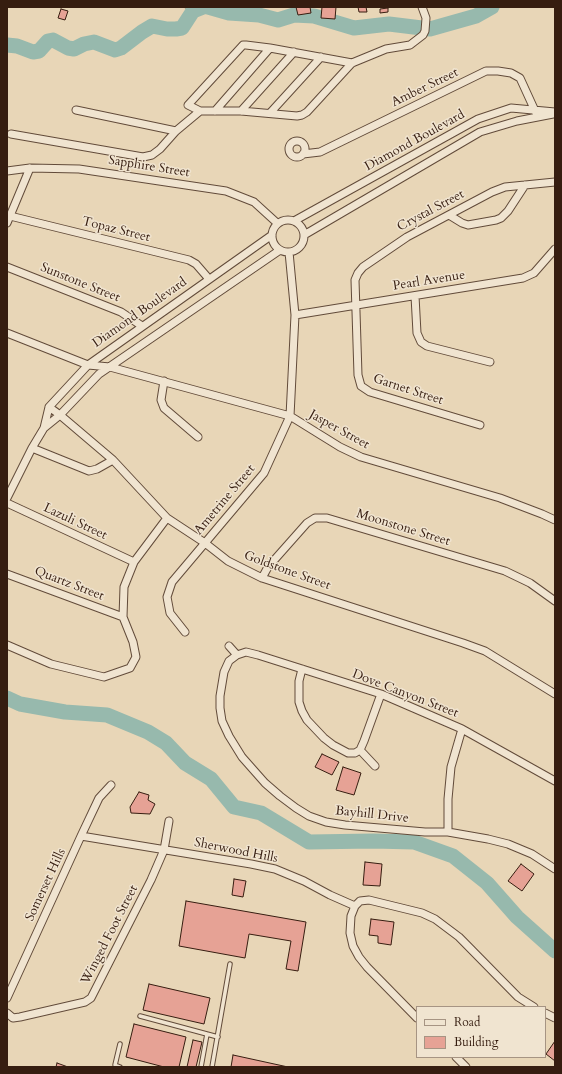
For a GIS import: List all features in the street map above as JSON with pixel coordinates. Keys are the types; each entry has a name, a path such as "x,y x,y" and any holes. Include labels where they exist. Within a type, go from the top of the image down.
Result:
{"street":[{"path":"352,63 270,48 243,45 188,105 200,110 241,111 296,116 302,114 306,112 352,63 386,49 410,45 423,35 426,31 426,18 422,7"},
{"path":"215,111 270,48"},
{"path":"241,111 294,52"},
{"path":"270,113 321,57"},
{"name":"Amber Street","path":"303,154 320,152 486,71 505,72 520,78 536,114"},
{"name":"Diamond Boulevard","path":"294,221 478,119 511,108 536,114"},
{"path":"76,110 176,131"},
{"path":"11,134 143,158 160,150 176,131 200,110"},
{"name":"Diamond Boulevard","path":"304,235 480,132 536,114 555,113"},
{"path":"7,223 30,168"},
{"name":"Sapphire Street","path":"7,171 30,168 79,169 226,191 254,202 277,223"},
{"name":"Crystal Street","path":"356,305 356,280 358,273 363,267 407,237 492,192 505,187 555,182"},
{"path":"449,215 468,225 496,220 501,218 508,211 525,185"},
{"name":"Topaz Street","path":"10,216 189,260 196,264 209,279"},
{"path":"285,220 294,221 301,226 304,235 301,244 298,248 289,252 280,250 274,244 272,235 274,226 285,220"},
{"name":"Diamond Boulevard","path":"7,498 32,448 44,428 49,407 88,364 272,235"},
{"name":"Pearl Avenue","path":"295,315 524,278 534,273 555,249"},
{"name":"Diamond Boulevard","path":"44,428 60,415 99,374 280,250"},
{"name":"Ametrine Street","path":"185,632 170,614 167,597 172,582 264,473 290,416 295,315 289,252"},
{"name":"Sunstone Street","path":"7,267 121,312 142,326"},
{"path":"415,296 417,333 420,342 427,346 490,362"},
{"name":"Garnet Street","path":"356,305 358,375 361,386 370,392 480,425"},
{"name":"Jasper Street","path":"7,333 88,364 110,367 290,416 340,447 361,457 500,498 555,520"},
{"path":"164,381 161,400 164,408 198,437"},
{"name":"Goldstone Street","path":"49,407 113,460 167,518 205,543 228,562 262,578 484,651 555,694"},
{"path":"32,448 89,470 97,469 113,460"},
{"name":"Lazuli Street","path":"7,503 134,562"},
{"path":"7,645 51,664 104,677 130,668 136,657 133,642 123,617 124,587 134,562 167,518"},
{"name":"Moonstone Street","path":"262,578 268,567 307,523 315,518 327,518 505,571 530,583 555,602"},
{"name":"Quartz Street","path":"7,574 123,617"},
{"path":"229,646 237,655"},
{"name":"Dove Canyon Street","path":"237,655 246,652 258,655 381,694 462,730 555,780"},
{"name":"Bayhill Drive","path":"237,655 229,661 224,672 220,696 222,721 242,757 280,796 309,816 326,822 364,828 448,832 470,835 508,844 532,854 555,869"},
{"path":"302,669 299,681 298,702 302,711 307,720 324,738 348,753 355,753 360,750 381,694"},
{"path":"448,832 450,774 454,754 462,730"},
{"path":"360,750 375,766"},
{"name":"Somerset Hills","path":"7,998 81,836 100,798 111,785"},
{"name":"Winged Foot Street","path":"7,1013 13,1018 20,1017 85,1002 91,998 151,880 164,850 169,821"},
{"name":"Sherwood Hills","path":"81,836 275,869 304,881 354,906"},
{"path":"416,1017 359,957 353,946 350,933 351,916 354,906 360,901 369,900 422,913 435,919 459,937 518,997 532,1006"},
{"path":"546,1014 555,1018"},
{"path":"457,1058 466,1067"}],"lane":[{"path":"212,1067 230,964"},
{"path":"140,1016 218,1037"},
{"path":"200,1067 207,1034"},
{"path":"120,1044 115,1064 120,1067"}],"building":[{"path":"296,7 310,7 311,13 298,15"},
{"path":"322,7 336,7 335,19 321,18"},
{"path":"358,7 366,7 367,12 359,12"},
{"path":"388,8 388,12 380,13 380,9"},
{"path":"61,9 68,11 65,20 58,18"},
{"path":"322,754 339,762 332,775 315,767"},
{"path":"343,767 361,773 354,795 336,790"},
{"path":"139,792 149,795 148,800 155,804 150,814 131,813 130,807"},
{"path":"365,862 382,864 380,886 363,885"},
{"path":"521,864 534,874 522,891 508,881"},
{"path":"234,879 246,881 243,897 232,895"},
{"path":"186,901 306,922 298,971 286,969 291,941 249,934 245,958 179,946"},
{"path":"371,919 394,922 391,945 378,943 378,936 369,935"},
{"path":"149,984 210,998 204,1024 143,1010"},
{"path":"134,1024 186,1037 179,1067 164,1067 126,1057"},
{"path":"193,1040 202,1042 196,1067 187,1067"},
{"path":"555,1041 555,1061 546,1054"},
{"path":"233,1055 288,1067 231,1067"},
{"path":"57,1063 68,1067 56,1067"}],"waterway":[{"path":"185,7 193,11"},
{"path":"7,45 17,46 33,52 39,51 48,41 53,40 68,48 74,49 84,44 94,42 115,50 121,48 152,26 167,29 182,28 193,11 203,7"},
{"path":"208,7 229,13 259,15 278,20 294,15 314,16 354,28 389,24 430,29 476,16 492,7"},
{"path":"7,698 20,704 65,712 107,715 148,732 166,743 185,763 211,779 234,807 261,813 309,842 414,842 453,856 487,883 517,917 555,951"}]}
